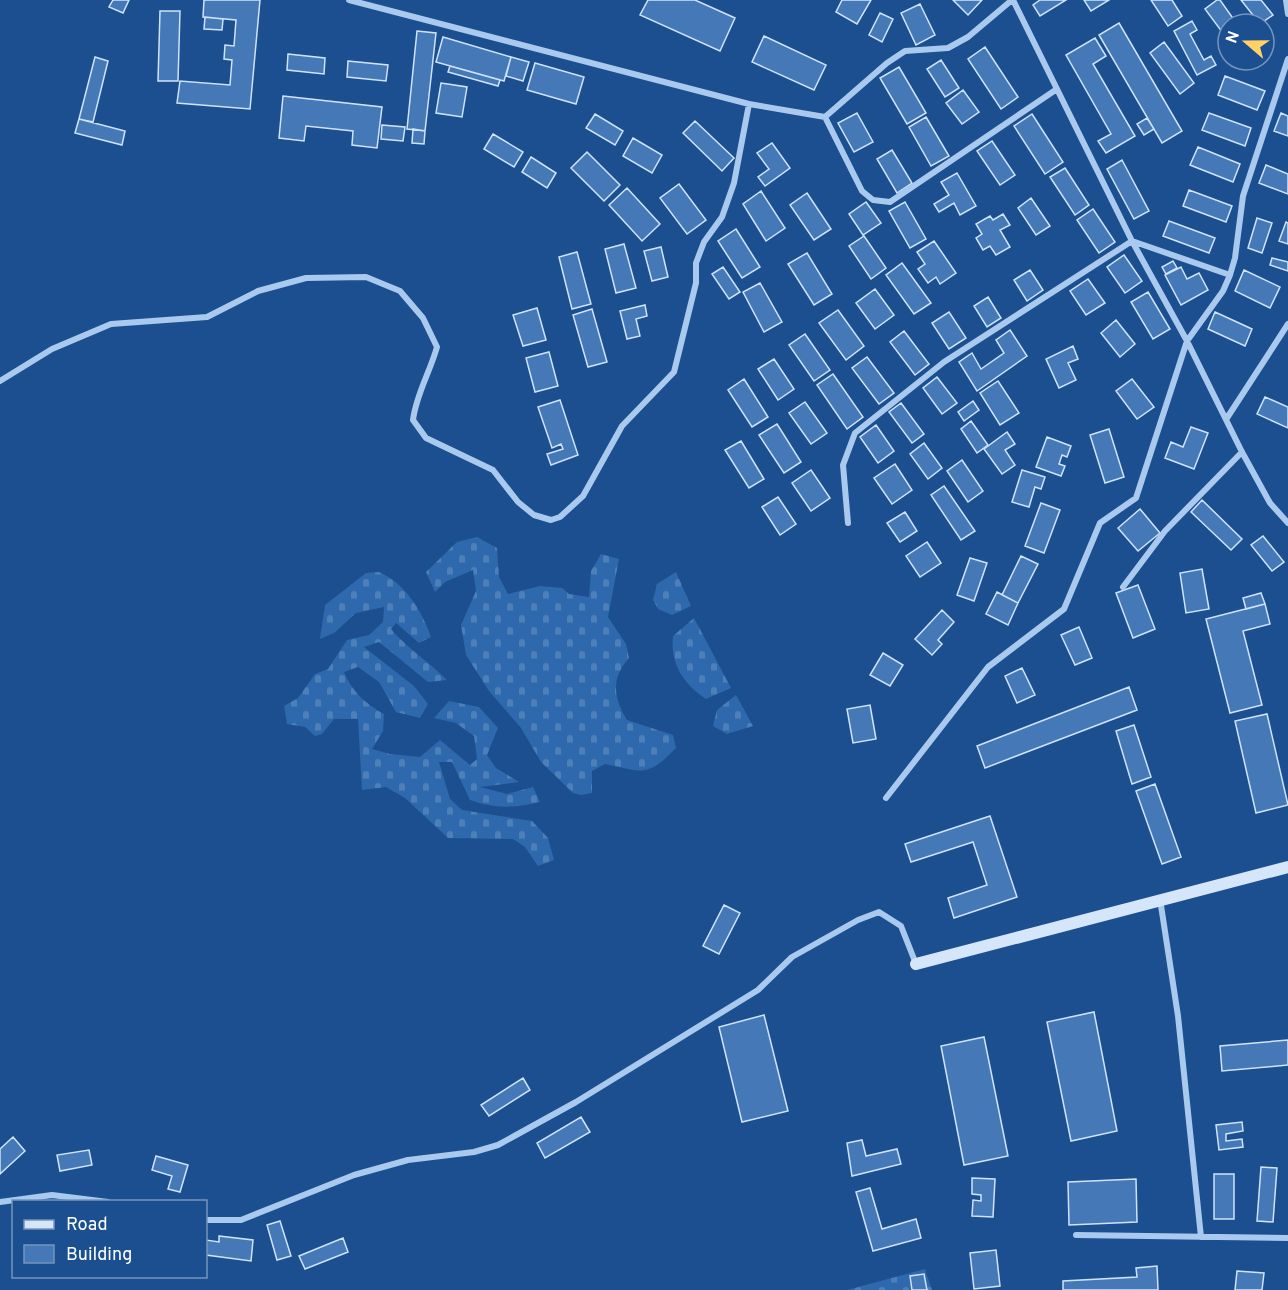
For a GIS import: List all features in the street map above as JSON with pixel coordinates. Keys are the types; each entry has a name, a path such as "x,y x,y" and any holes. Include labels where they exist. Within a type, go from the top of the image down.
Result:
{"main road":[{"path":"916,964 1288,867"}],"street":[{"path":"349,0 749,104 825,117"},
{"path":"825,117 887,63 905,51 948,48 968,37 1013,0 1132,241 1187,341 1242,452 1270,502 1288,524"},
{"path":"1286,0 1288,14"},
{"path":"886,798 988,667 1064,609 1100,523 1136,498 1187,341 1223,291 1230,275 1235,258 1243,196 1288,59"},
{"path":"825,117 862,191 873,200 890,202 1057,89"},
{"path":"0,381 52,349 111,324 207,318 258,291 306,278 366,277 400,291 423,318 437,347 415,403 413,420 426,438 493,470 518,502 534,515 551,520 560,517 583,496 622,426 674,372 696,283 696,263 704,242 722,217 730,194 749,104"},
{"path":"1132,241 1230,275"},
{"path":"848,523 843,465 855,433 944,362 1132,241"},
{"path":"1227,418 1288,324"},
{"path":"1123,587 1165,531 1242,452"},
{"path":"1160,899 1178,1016 1201,1237"},
{"path":"207,1220 241,1220 354,1175 408,1160 474,1152 498,1145 576,1102 758,990 792,957 858,920 879,912 901,926 916,964"},
{"path":"15,1200 52,1195 92,1200"},
{"path":"1076,1235 1288,1239"}],"green space":[{"path":"477,537 497,548 499,577 508,594 540,586 562,588 569,594 589,597 591,571 601,554 619,559 608,617 626,644 629,658 619,673 617,696 627,720 673,735 676,748 666,758 644,770 605,764 592,771 592,793 581,795 573,793 541,762 521,728 489,691 466,655 461,625 476,591 473,570 445,582 435,592 426,572 457,542"},
{"path":"379,572 405,591 423,617 431,637 419,643 396,623 391,629 447,680 428,682 379,642 364,647 414,686 428,704 420,718 396,712 379,682 358,667 344,672 360,697 384,714 383,731 372,749 390,754 420,757 440,740 470,765 477,759 474,736 456,723 434,718 449,701 479,707 498,728 487,755 496,768 519,782 480,787 507,794 533,787 540,802 505,807 470,800 452,762 439,762 450,799 462,810 532,821 548,838 554,860 538,866 525,847 513,839 448,838 405,798 386,787 362,790 358,719 334,719 322,734 315,736 305,727 287,724 284,706 298,698 315,674 328,669 347,640 369,635 383,622 384,607 356,613 334,633 320,639 325,605 366,573"},
{"path":"676,572 691,606 672,615 658,609 653,600 657,584"},
{"path":"694,618 731,688 706,699 685,680 674,655 673,636"},
{"path":"736,695 753,726 727,734 713,726 717,710"},
{"path":"925,1269 932,1290 847,1290"}],"building":[{"path":"113,0 129,0 123,13 109,7"},
{"path":"204,0 260,0 250,109 177,103 180,81 230,85 232,60 224,59 225,45 234,46 236,20 203,17"},
{"path":"648,0 695,0 735,18 720,51 640,15"},
{"path":"842,0 871,0 857,24 836,12"},
{"path":"953,0 982,0 968,15"},
{"path":"1040,0 1066,0 1040,16 1033,5"},
{"path":"1084,0 1109,0 1091,11"},
{"path":"1151,0 1172,0 1182,16 1168,26"},
{"path":"1220,0 1228,12 1216,12 1216,24 1205,9"},
{"path":"1241,0 1261,0 1271,12 1250,12"},
{"path":"920,4 935,35 916,45 901,13"},
{"path":"160,11 180,11 178,81 158,81"},
{"path":"880,13 893,19 882,42 869,35"},
{"path":"205,17 223,19 222,30 204,29"},
{"path":"1192,21 1197,30 1190,34 1204,60 1211,56 1216,65 1197,75 1174,31"},
{"path":"1119,23 1182,131 1162,143 1099,35"},
{"path":"417,31 436,33 425,131 407,129"},
{"path":"764,36 826,65 814,90 752,62"},
{"path":"443,37 511,57 504,81 436,62"},
{"path":"1095,38 1106,56 1093,64 1135,136 1106,153 1098,141 1111,134 1066,55"},
{"path":"1164,42 1194,83 1180,94 1150,53"},
{"path":"985,47 1018,97 1001,109 968,59"},
{"path":"288,54 325,58 324,74 287,70"},
{"path":"95,57 108,61 93,122 79,119"},
{"path":"511,57 529,62 523,81 506,76"},
{"path":"941,60 959,88 945,97 927,69"},
{"path":"348,61 388,65 386,81 347,77"},
{"path":"535,63 584,77 576,104 527,90"},
{"path":"450,66 500,80 498,86 448,72"},
{"path":"899,67 926,113 907,124 880,78"},
{"path":"1225,76 1265,91 1257,110 1218,95"},
{"path":"441,83 467,87 462,117 436,113"},
{"path":"963,90 979,112 962,124 946,103"},
{"path":"283,96 382,107 377,148 352,145 353,131 306,126 304,141 279,138"},
{"path":"857,113 873,142 854,152 838,123"},
{"path":"1209,113 1251,128 1245,146 1202,130"},
{"path":"1281,113 1288,116 1288,136 1274,131"},
{"path":"595,114 623,131 615,145 586,128"},
{"path":"1032,114 1063,162 1045,174 1014,126"},
{"path":"926,117 949,156 931,166 909,127"},
{"path":"1147,118 1154,129 1144,135 1137,124"},
{"path":"79,119 125,131 122,145 75,133"},
{"path":"695,121 734,158 722,171 683,133"},
{"path":"382,125 405,127 403,141 381,139"},
{"path":"413,129 425,131 424,144 412,143"},
{"path":"493,134 523,152 514,167 484,149"},
{"path":"633,138 662,155 652,173 623,156"},
{"path":"992,141 1015,175 1000,185 977,151"},
{"path":"772,143 790,168 765,186 758,177 769,169 757,153"},
{"path":"1198,147 1240,164 1233,182 1190,165"},
{"path":"892,150 912,183 897,193 877,159"},
{"path":"587,152 620,185 604,201 571,168"},
{"path":"531,157 556,173 547,188 522,172"},
{"path":"1122,160 1149,211 1134,219 1107,169"},
{"path":"1266,165 1288,174 1288,194 1259,183"},
{"path":"1065,168 1089,205 1075,215 1050,177"},
{"path":"957,173 976,206 960,215 954,203 939,212 934,204 949,195 941,182"},
{"path":"679,184 706,220 687,234 660,198"},
{"path":"627,188 660,224 642,241 609,205"},
{"path":"1189,190 1232,206 1226,222 1183,206"},
{"path":"761,191 785,228 766,241 743,204"},
{"path":"807,193 831,229 814,240 790,205"},
{"path":"1031,198 1050,226 1036,235 1018,208"},
{"path":"866,202 881,223 863,235 849,214"},
{"path":"905,202 926,239 910,248 889,211"},
{"path":"1093,209 1115,242 1099,253 1077,220"},
{"path":"1003,214 1010,225 1000,230 1010,247 996,255 990,246 983,250 976,238 982,234 976,224 990,216 993,220"},
{"path":"1257,218 1272,223 1262,253 1248,248"},
{"path":"1169,221 1215,238 1209,253 1163,236"},
{"path":"1286,222 1288,223 1288,244 1279,241"},
{"path":"736,229 760,267 742,278 718,241"},
{"path":"864,236 886,268 871,279 849,246"},
{"path":"934,241 956,273 940,284 936,277 928,283 918,269 925,264 917,252"},
{"path":"624,244 636,288 616,293 605,249"},
{"path":"661,247 668,277 652,281 644,251"},
{"path":"577,252 591,304 572,309 559,257"},
{"path":"807,253 832,294 814,305 788,264"},
{"path":"1124,255 1142,281 1125,293 1107,267"},
{"path":"1272,258 1288,262 1288,271 1270,265"},
{"path":"1173,261 1177,268 1166,274 1162,267"},
{"path":"902,263 931,303 914,314 886,275"},
{"path":"723,267 740,292 729,299 712,274"},
{"path":"1181,267 1187,279 1199,273 1208,290 1181,305 1165,275"},
{"path":"1030,270 1043,290 1027,301 1014,280"},
{"path":"1244,270 1280,287 1270,308 1235,291"},
{"path":"1088,279 1105,303 1086,315 1070,291"},
{"path":"760,283 782,322 764,332 743,292"},
{"path":"875,289 894,315 875,329 856,303"},
{"path":"1148,292 1170,329 1153,339 1131,302"},
{"path":"988,297 1001,318 987,327 974,306"},
{"path":"645,305 647,316 636,319 640,336 627,339 620,311"},
{"path":"537,308 546,340 523,346 513,315"},
{"path":"592,309 607,362 588,367 573,315"},
{"path":"838,310 864,346 846,360 819,323"},
{"path":"949,312 966,338 949,349 932,323"},
{"path":"1215,312 1252,329 1245,346 1208,329"},
{"path":"1116,320 1135,344 1120,357 1101,333"},
{"path":"1010,330 1027,356 977,391 959,362 972,353 981,369 1004,353 996,340"},
{"path":"904,331 929,364 915,375 890,342"},
{"path":"805,334 830,370 814,381 789,345"},
{"path":"1073,346 1078,359 1068,363 1076,380 1059,388 1046,359"},
{"path":"549,352 558,386 535,392 526,358"},
{"path":"867,357 894,393 879,404 852,368"},
{"path":"774,359 794,389 778,400 758,369"},
{"path":"833,374 863,417 847,429 817,385"},
{"path":"937,377 957,403 942,414 923,388"},
{"path":"744,379 768,417 752,427 728,390"},
{"path":"1132,379 1154,407 1137,419 1116,391"},
{"path":"998,381 1019,413 1000,425 980,393"},
{"path":"1265,397 1288,407 1288,428 1257,414"},
{"path":"560,400 578,455 551,465 547,454 563,449 561,444 552,448 538,407"},
{"path":"973,401 979,410 964,421 958,412"},
{"path":"805,402 827,433 811,444 789,413"},
{"path":"901,403 924,434 912,443 889,412"},
{"path":"971,421 988,445 977,453 961,429"},
{"path":"777,424 801,462 784,473 759,435"},
{"path":"876,425 894,451 878,463 860,437"},
{"path":"1191,427 1208,433 1194,469 1165,458 1171,442 1183,447"},
{"path":"1109,429 1124,477 1105,483 1090,435"},
{"path":"1007,432 1015,444 1005,450 1015,465 1002,474 984,449"},
{"path":"1047,437 1071,446 1067,457 1062,455 1059,464 1065,466 1061,476 1036,467"},
{"path":"741,441 764,479 749,488 725,450"},
{"path":"924,443 942,468 928,479 910,454"},
{"path":"962,460 983,491 968,502 947,471"},
{"path":"895,464 912,490 892,504 874,478"},
{"path":"811,470 830,498 811,511 792,483"},
{"path":"1022,470 1045,477 1041,489 1035,487 1029,507 1012,502"},
{"path":"944,486 975,531 961,540 931,495"},
{"path":"778,497 796,524 780,535 762,507"},
{"path":"1202,500 1242,539 1231,550 1191,512"},
{"path":"1041,503 1060,510 1044,553 1025,546"},
{"path":"1140,509 1160,533 1138,551 1118,528"},
{"path":"905,512 917,531 900,542 887,523"},
{"path":"1263,536 1284,562 1272,571 1251,545"},
{"path":"927,542 941,563 920,577 906,556"},
{"path":"1021,556 1038,564 1018,603 1002,595"},
{"path":"970,558 987,563 974,601 957,595"},
{"path":"1202,569 1209,609 1186,613 1180,573"},
{"path":"1138,585 1155,629 1133,638 1116,593"},
{"path":"997,592 1018,603 1008,625 986,614"},
{"path":"1261,593 1265,604 1246,609 1243,598"},
{"path":"1265,604 1270,624 1243,631 1262,705 1230,713 1206,619"},
{"path":"942,610 954,622 938,640 942,644 932,655 915,639"},
{"path":"1079,627 1092,658 1075,665 1061,635"},
{"path":"883,653 903,665 890,686 870,675"},
{"path":"1022,668 1035,695 1017,703 1005,676"},
{"path":"1129,687 1137,710 985,768 977,746"},
{"path":"870,705 876,739 853,743 847,709"},
{"path":"1267,714 1288,805 1256,813 1235,721"},
{"path":"1134,725 1151,777 1132,784 1116,731"},
{"path":"1155,784 1181,857 1162,864 1136,791"},
{"path":"990,816 1017,897 954,918 948,898 987,885 973,842 911,862 905,844"},
{"path":"724,905 740,913 719,954 703,946"},
{"path":"1094,1012 1117,1131 1071,1141 1047,1022"},
{"path":"764,1015 788,1111 742,1122 719,1027"},
{"path":"984,1037 1008,1156 964,1165 941,1046"},
{"path":"1288,1040 1288,1065 1222,1071 1220,1046"},
{"path":"523,1078 530,1090 489,1116 481,1105"},
{"path":"581,1117 590,1132 545,1158 537,1143"},
{"path":"1242,1122 1243,1131 1226,1134 1226,1141 1242,1139 1243,1147 1219,1150 1216,1125"},
{"path":"13,1137 25,1151 0,1174 0,1149"},
{"path":"862,1140 866,1156 897,1149 901,1164 852,1176 847,1143"},
{"path":"89,1150 92,1165 60,1171 57,1155"},
{"path":"156,1156 188,1165 180,1192 168,1189 172,1176 152,1170"},
{"path":"1261,1167 1277,1168 1273,1222 1257,1221"},
{"path":"1214,1174 1234,1174 1234,1219 1214,1219"},
{"path":"972,1178 995,1179 993,1217 972,1216 973,1200 981,1201 981,1195 972,1194"},
{"path":"1136,1179 1137,1222 1069,1225 1068,1182"},
{"path":"870,1188 882,1229 916,1219 921,1238 873,1251 856,1192"},
{"path":"280,1221 291,1256 277,1260 267,1225"},
{"path":"219,1236 253,1240 251,1261 207,1255 207,1240 219,1242"},
{"path":"343,1238 348,1252 305,1269 299,1256"},
{"path":"996,1250 1000,1286 974,1289 970,1253"},
{"path":"1157,1266 1158,1290 1063,1290 1063,1281 1137,1277 1136,1268"},
{"path":"1237,1271 1264,1273 1262,1290 1235,1290"},
{"path":"924,1274 927,1290 912,1290 910,1276"}]}
